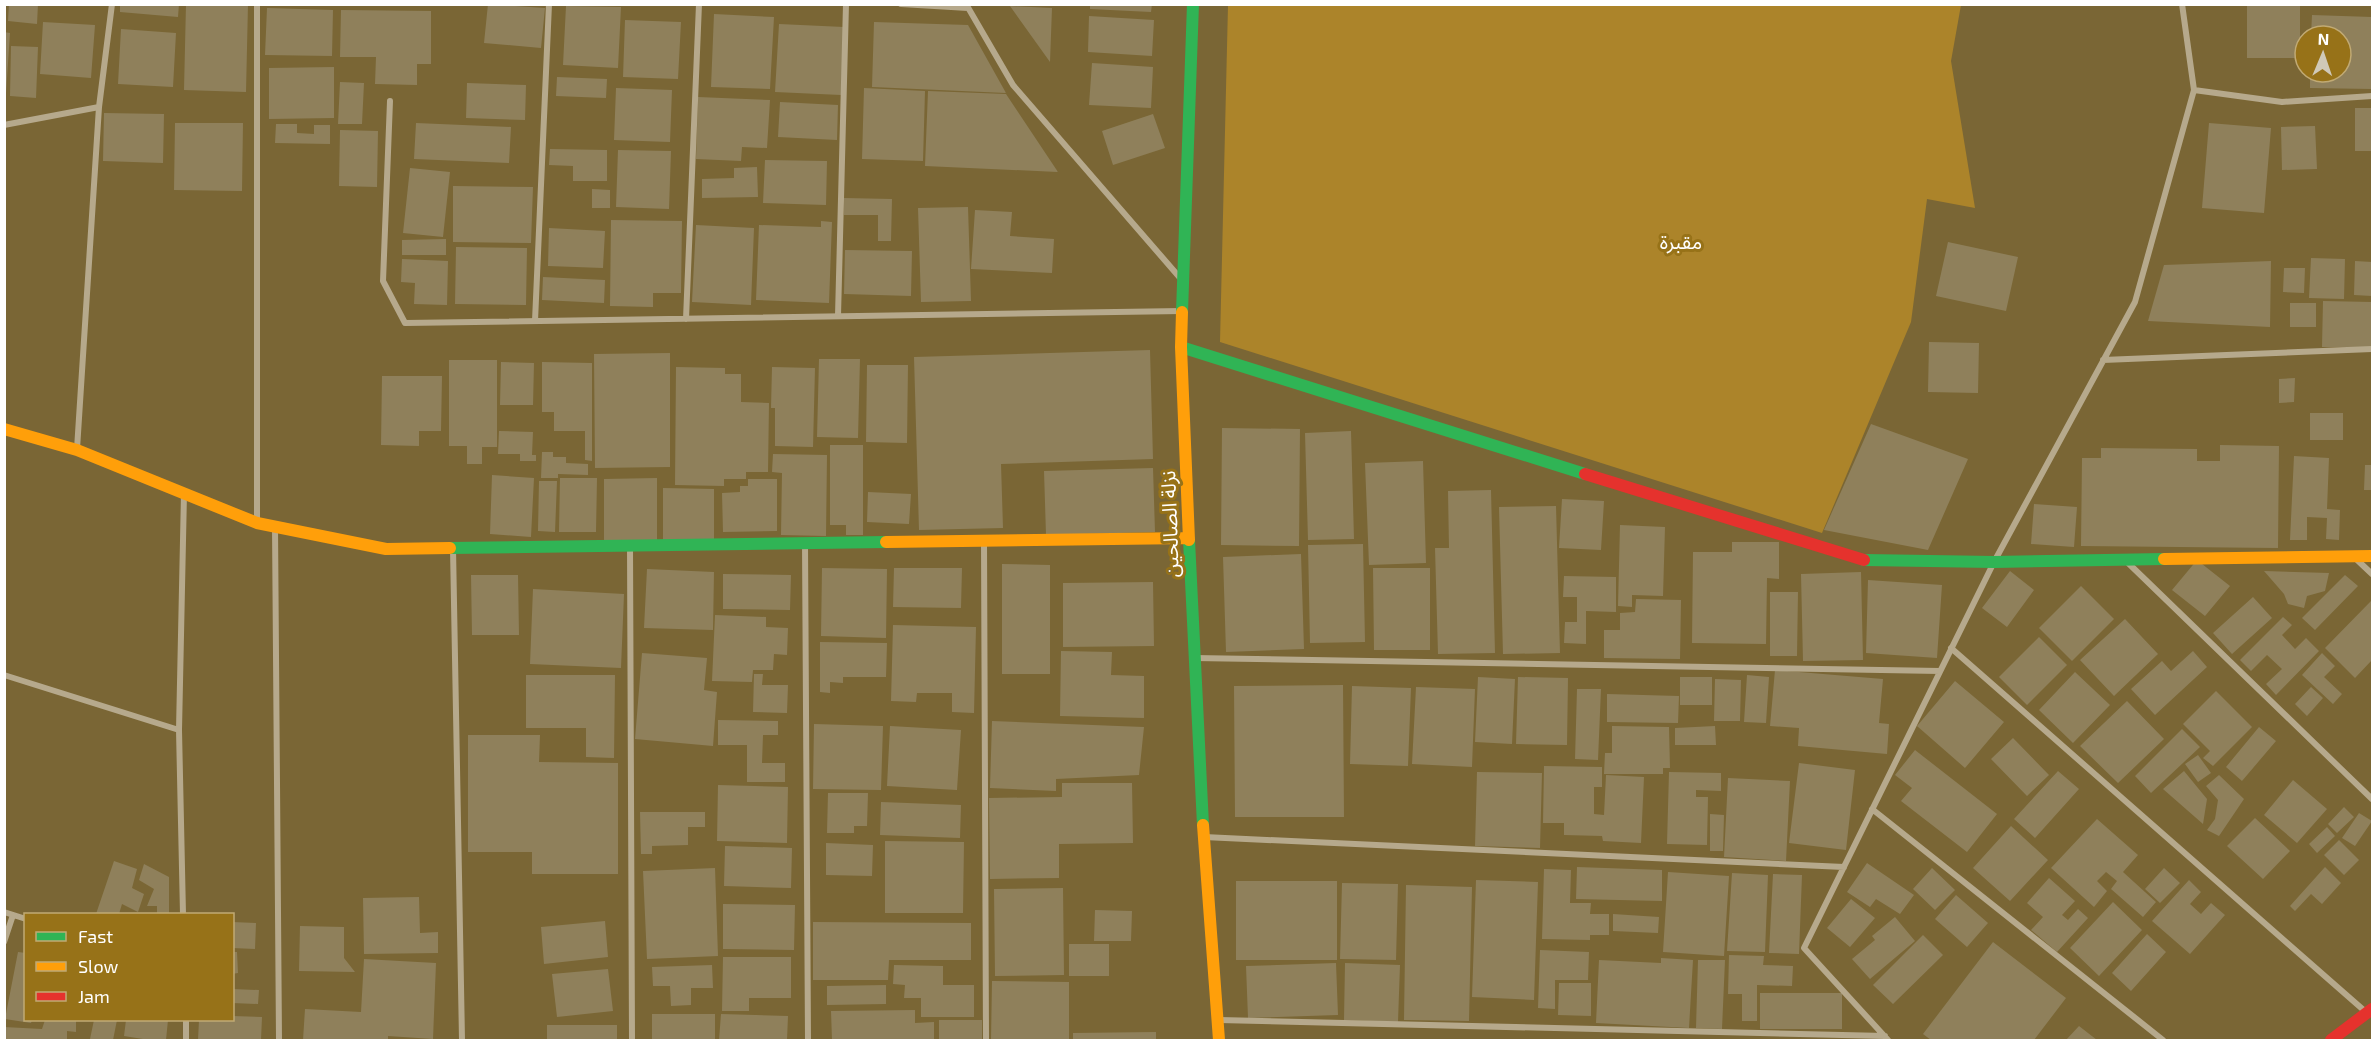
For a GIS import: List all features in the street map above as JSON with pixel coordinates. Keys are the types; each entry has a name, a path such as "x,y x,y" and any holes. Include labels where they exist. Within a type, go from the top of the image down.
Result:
{"street":[{"path":"76,450 99,108 112,4"},
{"path":"257,4 257,523"},
{"path":"535,321 549,4"},
{"path":"686,319 699,4"},
{"path":"838,316 846,4"},
{"path":"901,4 967,6 1013,85 1183,282"},
{"name":"نزلة الصالحين","path":"1193,4 1181,347 1194,658 1219,1041"},
{"path":"1886,1039 1804,948 1994,562 2135,302 2194,90 2182,4"},
{"path":"2194,90 2282,102 2373,96"},
{"path":"390,101 383,281 405,323 1182,312"},
{"path":"4,125 99,108"},
{"path":"1181,347 1861,560 1994,562 2373,556"},
{"path":"2103,360 2373,350"},
{"path":"4,429 76,450 257,523 386,549 1189,538"},
{"path":"183,913 179,730 184,494"},
{"path":"275,526 279,1041"},
{"path":"984,541 986,1041"},
{"path":"805,543 808,1041"},
{"path":"630,546 632,1041"},
{"path":"453,548 462,1041"},
{"path":"2354,556 2373,574"},
{"path":"2124,560 2373,799"},
{"path":"1951,648 2370,1011 2331,1041"},
{"path":"1194,658 1940,671"},
{"path":"4,675 179,730"},
{"path":"1872,809 2163,1041"},
{"path":"1204,837 1844,867"},
{"path":"4,912 24,918"},
{"path":"4,942 13,915"},
{"path":"1218,1020 1886,1039"},
{"path":"186,1021 186,1041"}],"green space":[{"name":"مقبرة","path":"1228,5 1961,5 1951,61 1975,208 1927,199 1911,322 1822,533 1220,342"}],"building":[{"path":"9,4 38,4 37,24 8,21"},
{"path":"120,4 179,4 178,17 120,12"},
{"path":"186,4 248,4 246,92 184,90"},
{"path":"488,4 545,8 541,48 484,43"},
{"path":"1090,4 1152,4 1151,12 1090,9"},
{"path":"2247,4 2300,4 2300,24 2293,24 2293,58 2247,58"},
{"path":"566,6 621,7 618,68 563,65"},
{"path":"1010,6 1052,8 1050,62"},
{"path":"267,8 333,10 332,56 265,55"},
{"path":"341,10 431,11 431,64 417,64 417,85 375,84 376,57 340,57"},
{"path":"714,14 774,17 770,89 711,87"},
{"path":"2312,15 2372,17 2372,89 2310,88 2310,84 2353,84 2353,24 2312,24"},
{"path":"1089,16 1154,20 1152,56 1088,52"},
{"path":"625,20 681,22 678,79 623,77"},
{"path":"43,22 95,25 91,78 40,74"},
{"path":"874,22 968,25 1006,93 872,87"},
{"path":"779,24 844,27 841,95 775,92"},
{"path":"121,29 176,33 173,87 118,84"},
{"path":"4,32 10,33 6,93 4,93"},
{"path":"11,46 38,47 36,98 10,96"},
{"path":"1092,63 1153,67 1151,108 1089,105"},
{"path":"334,67 334,118 269,119 269,68"},
{"path":"557,77 607,79 606,98 556,96"},
{"path":"340,82 364,83 362,124 338,124"},
{"path":"467,83 526,85 525,120 466,118"},
{"path":"616,88 672,90 670,142 614,140"},
{"path":"864,88 925,91 923,161 862,159"},
{"path":"928,91 1006,94 1058,172 925,166"},
{"path":"698,97 770,100 767,148 742,147 741,161 696,159"},
{"path":"780,102 838,105 837,140 778,137"},
{"path":"2355,108 2372,108 2372,151 2355,151"},
{"path":"104,113 164,114 163,163 103,161"},
{"path":"1153,114 1165,148 1113,165 1102,131"},
{"path":"175,123 243,123 242,191 174,190"},
{"path":"416,123 511,127 509,163 414,159"},
{"path":"2209,123 2271,128 2264,213 2202,208"},
{"path":"276,124 297,124 297,133 314,134 314,125 330,125 330,144 275,143"},
{"path":"2315,126 2317,169 2282,170 2281,127"},
{"path":"340,130 378,131 377,187 339,186"},
{"path":"550,149 607,150 607,181 573,181 573,166 549,165"},
{"path":"618,150 671,151 669,209 616,207"},
{"path":"765,160 827,161 826,205 763,203"},
{"path":"757,167 758,197 702,198 702,179 734,178 734,168"},
{"path":"410,168 450,172 443,237 403,233"},
{"path":"453,186 533,187 531,243 453,242"},
{"path":"592,189 610,190 610,208 592,208"},
{"path":"844,198 892,199 891,241 878,241 878,215 844,215"},
{"path":"968,207 971,301 921,302 918,208"},
{"path":"975,210 1012,212 1010,236 1054,239 1052,273 971,269"},
{"path":"611,220 682,221 681,293 653,293 653,307 610,306"},
{"path":"821,221 832,222 829,303 756,300 759,225 821,227"},
{"path":"696,225 754,228 751,305 692,302"},
{"path":"549,228 605,231 603,268 548,266"},
{"path":"446,239 446,255 402,255 402,240"},
{"path":"1948,242 2018,257 2006,311 1936,296"},
{"path":"456,247 527,248 526,305 455,304"},
{"path":"845,250 912,251 911,296 844,294"},
{"path":"2311,258 2345,259 2344,299 2309,298"},
{"path":"402,259 448,261 447,305 414,304 415,283 401,282"},
{"path":"2271,261 2270,327 2148,321 2164,265"},
{"path":"2355,261 2372,262 2372,296 2354,295"},
{"path":"2284,268 2305,268 2304,293 2283,292"},
{"path":"543,277 605,280 604,303 542,300"},
{"path":"2323,301 2372,302 2372,348 2322,347"},
{"path":"2290,303 2316,303 2316,327 2290,327"},
{"path":"1929,342 1979,343 1978,393 1928,392"},
{"path":"1150,350 1153,459 1001,464 1003,528 919,530 914,357"},
{"path":"670,353 670,467 595,468 594,354"},
{"path":"819,359 860,359 858,438 817,437"},
{"path":"449,360 497,360 497,447 482,447 482,464 467,464 467,446 449,446"},
{"path":"501,362 534,363 533,405 500,405"},
{"path":"542,362 592,363 592,461 585,460 585,431 554,431 554,412 542,412"},
{"path":"867,365 908,365 907,443 866,442"},
{"path":"676,367 725,368 725,374 741,374 741,402 769,403 768,472 746,472 746,479 724,479 724,486 675,485"},
{"path":"772,367 815,368 813,447 775,446 775,408 771,408"},
{"path":"382,376 442,376 441,431 419,431 419,446 381,445"},
{"path":"2295,378 2294,402 2279,403 2279,379"},
{"path":"2310,413 2343,413 2343,440 2310,440"},
{"path":"1871,424 1968,459 1928,550 1824,530"},
{"path":"1222,428 1300,429 1299,546 1221,545"},
{"path":"499,431 533,432 532,455 536,455 536,461 520,461 520,454 498,454"},
{"path":"1351,431 1354,539 1308,540 1305,433"},
{"path":"830,445 863,445 863,535 846,535 846,525 830,525"},
{"path":"2220,445 2279,446 2278,548 2081,546 2082,458 2101,458 2101,448 2197,449 2197,461 2220,461"},
{"path":"542,452 553,452 553,457 566,457 566,463 588,464 588,475 558,474 558,478 541,478"},
{"path":"773,454 827,455 826,536 781,535 782,473 772,472"},
{"path":"2294,456 2329,458 2327,509 2340,510 2339,540 2326,539 2327,518 2307,517 2307,540 2290,540"},
{"path":"1423,461 1426,563 1369,565 1365,463"},
{"path":"2365,465 2372,465 2372,490 2364,490"},
{"path":"1153,468 1155,532 1046,535 1044,471"},
{"path":"492,475 534,478 531,537 490,534"},
{"path":"560,478 597,478 596,532 559,532"},
{"path":"657,478 657,541 604,541 604,479"},
{"path":"748,479 777,479 777,531 723,532 722,493 740,492 740,486 748,486"},
{"path":"539,481 557,481 555,532 538,531"},
{"path":"663,488 714,489 714,541 663,541"},
{"path":"1491,490 1495,653 1438,654 1435,548 1449,548 1448,491"},
{"path":"868,492 911,494 909,524 867,522"},
{"path":"1562,499 1604,501 1601,550 1559,548"},
{"path":"2034,504 2077,507 2074,547 2031,544"},
{"path":"1556,506 1560,653 1503,654 1499,507"},
{"path":"1620,525 1665,527 1663,596 1632,595 1632,607 1618,606"},
{"path":"1732,542 1779,542 1779,579 1767,578 1766,644 1692,643 1693,552 1732,552"},
{"path":"1363,544 1365,642 1310,643 1308,545"},
{"path":"1301,554 1304,649 1226,652 1223,557"},
{"path":"2197,560 2230,586 2205,616 2172,590"},
{"path":"1002,564 1050,565 1050,674 1002,674"},
{"path":"822,568 887,569 886,638 821,636"},
{"path":"894,568 962,568 961,608 893,607"},
{"path":"1373,568 1430,568 1430,650 1374,650"},
{"path":"647,569 714,572 713,630 644,628"},
{"path":"2010,571 2034,590 2007,627 1982,608"},
{"path":"2264,571 2329,573 2325,591 2307,596 2304,608 2288,604 2284,594"},
{"path":"1861,572 1863,660 1803,661 1801,574"},
{"path":"723,574 791,575 790,610 723,609"},
{"path":"471,575 518,575 519,635 472,635"},
{"path":"2345,575 2358,586 2315,630 2302,618"},
{"path":"1564,576 1616,577 1616,612 1586,611 1586,644 1564,643 1565,622 1577,622 1577,597 1563,597"},
{"path":"1868,580 1942,585 1937,658 1866,653"},
{"path":"1153,582 1154,646 1063,647 1063,583"},
{"path":"2081,586 2114,619 2072,661 2039,628"},
{"path":"533,589 624,594 621,668 530,664"},
{"path":"1770,592 1798,592 1797,656 1770,656"},
{"path":"2253,597 2272,618 2232,654 2213,633"},
{"path":"1636,599 1681,600 1680,659 1604,658 1604,630 1620,630 1620,613 1635,612"},
{"path":"2371,601 2372,660 2355,678 2325,648"},
{"path":"715,615 766,617 766,627 788,628 787,655 774,654 773,670 753,670 752,682 712,681"},
{"path":"2283,617 2292,625 2282,635 2295,649 2306,638 2319,651 2276,695 2266,684 2282,669 2267,655 2251,671 2240,660"},
{"path":"2125,619 2158,654 2114,696 2080,660"},
{"path":"893,625 976,627 974,713 952,712 952,693 917,693 916,702 891,701"},
{"path":"2039,637 2067,665 2027,705 1999,677"},
{"path":"820,642 887,643 886,677 843,677 843,683 830,682 830,693 820,692"},
{"path":"1061,651 1112,652 1111,675 1144,676 1144,718 1060,716"},
{"path":"2193,651 2207,667 2155,715 2131,689 2162,661 2171,671"},
{"path":"642,653 707,658 704,690 717,692 713,746 635,739"},
{"path":"2322,653 2335,666 2324,677 2342,694 2333,704 2302,675"},
{"path":"1775,670 1883,679 1879,723 1889,724 1887,754 1798,746 1799,728 1770,726"},
{"path":"2075,672 2110,705 2073,743 2039,710"},
{"path":"754,674 763,674 762,685 788,685 787,713 753,712"},
{"path":"526,675 615,675 614,758 586,757 586,728 526,728"},
{"path":"1747,675 1769,677 1766,723 1744,722"},
{"path":"1478,677 1515,679 1512,744 1475,742"},
{"path":"1518,677 1568,678 1567,745 1516,744"},
{"path":"1680,677 1712,677 1712,705 1680,705"},
{"path":"1715,679 1741,680 1740,721 1714,721"},
{"path":"1955,681 2004,722 1965,768 1917,726"},
{"path":"1343,685 1344,817 1235,817 1234,686"},
{"path":"1352,686 1411,688 1408,766 1350,764"},
{"path":"1416,687 1475,689 1472,767 1412,764"},
{"path":"2311,687 2323,698 2307,716 2295,704"},
{"path":"1577,689 1601,689 1598,760 1575,759"},
{"path":"2216,691 2252,727 2213,766 2203,758 2210,751 2183,724"},
{"path":"1607,694 1679,696 1678,723 1607,722"},
{"path":"2127,701 2164,739 2118,783 2080,746"},
{"path":"718,720 778,721 778,735 763,735 762,763 785,763 785,782 747,782 747,745 718,745"},
{"path":"992,721 1144,727 1139,775 1056,779 1056,791 990,788"},
{"path":"814,724 883,726 881,790 813,789"},
{"path":"890,726 961,730 957,790 887,786"},
{"path":"1612,726 1669,727 1670,768 1663,768 1663,774 1604,774 1605,753 1612,753"},
{"path":"1715,726 1716,745 1675,745 1675,728"},
{"path":"2259,727 2276,741 2242,781 2226,767"},
{"path":"2182,729 2200,747 2151,793 2135,776"},
{"path":"468,735 540,735 539,762 618,763 618,874 532,874 532,852 468,852"},
{"path":"2013,738 2049,775 2027,796 1991,759"},
{"path":"1915,750 1997,814 1967,852 1901,801 1912,788 1895,775"},
{"path":"2198,755 2211,773 2198,782 2185,764"},
{"path":"1799,763 1855,770 1846,850 1789,843"},
{"path":"1544,766 1602,767 1602,787 1594,787 1594,814 1604,815 1606,775 1644,777 1641,843 1603,841 1602,836 1564,835 1564,823 1543,823"},
{"path":"2058,771 2079,789 2035,838 2014,819"},
{"path":"2184,771 2207,799 2203,824 2163,789"},
{"path":"1477,772 1542,773 1540,848 1475,846"},
{"path":"1669,772 1721,773 1721,791 1696,790 1696,797 1708,797 1707,845 1667,844"},
{"path":"2219,775 2244,799 2219,836 2207,830 2215,819 2218,800 2206,786"},
{"path":"1728,778 1790,781 1786,861 1724,857"},
{"path":"2293,780 2327,809 2297,843 2264,815"},
{"path":"1062,783 1132,783 1133,843 1059,844 1059,878 990,879 989,798 1062,797"},
{"path":"718,785 788,787 787,843 717,841"},
{"path":"828,793 868,793 867,826 854,826 854,833 827,833"},
{"path":"881,802 961,805 960,838 880,835"},
{"path":"2344,807 2354,817 2337,833 2328,824"},
{"path":"640,812 705,812 705,827 688,827 688,845 652,846 652,854 641,854"},
{"path":"2359,813 2372,821 2355,846 2342,838"},
{"path":"1710,814 1724,815 1723,851 1710,851"},
{"path":"2255,818 2290,851 2263,879 2227,846"},
{"path":"2097,819 2138,855 2123,872 2156,902 2143,917 2111,889 2117,881 2106,872 2097,881 2107,891 2094,907 2051,868"},
{"path":"2011,826 2048,860 2010,901 1973,868"},
{"path":"2327,827 2335,836 2317,853 2309,844"},
{"path":"2339,840 2359,860 2344,875 2324,855"},
{"path":"885,841 964,842 963,913 885,913"},
{"path":"826,843 873,845 872,876 826,875"},
{"path":"725,846 792,848 791,888 724,886"},
{"path":"114,861 137,869 132,888 144,894 138,912 122,904 119,913 96,913"},
{"path":"1867,863 1914,895 1900,914 1876,899 1870,907 1847,892"},
{"path":"144,864 169,877 169,913 157,913 157,906 147,906 154,889 139,880"},
{"path":"1577,867 1662,870 1662,901 1576,899"},
{"path":"2325,867 2341,883 2322,904 2311,894 2295,911 2290,906"},
{"path":"715,868 718,956 647,959 643,871"},
{"path":"1932,868 1955,890 1935,910 1913,889"},
{"path":"2164,868 2180,883 2160,903 2145,889"},
{"path":"1544,869 1571,870 1570,903 1591,903 1590,914 1609,914 1609,935 1590,935 1590,940 1542,939"},
{"path":"1668,872 1729,876 1724,956 1663,952"},
{"path":"1732,873 1768,875 1765,952 1727,951"},
{"path":"1773,874 1802,875 1799,954 1769,953"},
{"path":"2049,878 2075,901 2062,915 2068,920 2078,909 2088,918 2057,952 2031,930 2043,917 2027,903"},
{"path":"1476,880 1538,882 1534,1000 1472,997"},
{"path":"2189,880 2201,892 2190,904 2201,914 2211,903 2225,915 2190,954 2152,921"},
{"path":"1236,881 1337,881 1337,960 1236,960"},
{"path":"1342,883 1398,884 1396,960 1340,959"},
{"path":"1406,885 1472,887 1469,1021 1404,1020"},
{"path":"1063,888 1064,975 995,976 994,889"},
{"path":"1956,895 1988,923 1967,947 1935,919"},
{"path":"419,897 420,933 438,932 438,953 364,954 363,898"},
{"path":"1851,899 1875,918 1850,947 1827,928"},
{"path":"2113,902 2142,930 2099,976 2070,948"},
{"path":"723,904 795,905 794,950 723,949"},
{"path":"1095,910 1132,911 1131,941 1094,941"},
{"path":"1613,914 1659,917 1658,933 1613,931"},
{"path":"1895,917 1915,941 1870,979 1852,959 1875,940 1872,936"},
{"path":"605,921 608,957 544,964 541,927"},
{"path":"234,922 256,923 255,949 234,948"},
{"path":"813,922 971,923 971,960 889,960 888,980 813,980"},
{"path":"300,926 344,927 344,958 355,972 299,971"},
{"path":"2147,934 2166,952 2131,991 2112,973"},
{"path":"1923,935 1943,955 1893,1004 1873,985"},
{"path":"1993,942 2066,998 2034,1040 1931,1040 1923,1034"},
{"path":"1069,944 1109,944 1109,976 1069,976"},
{"path":"1540,950 1589,952 1588,980 1555,980 1555,1009 1538,1008"},
{"path":"18,952 24,953 24,1021 32,1021 31,1023 5,1019"},
{"path":"234,952 237,952 238,973 234,974"},
{"path":"1729,955 1764,956 1763,965 1793,966 1792,986 1757,985 1757,1021 1742,1021 1742,994 1728,994"},
{"path":"723,957 791,957 791,998 749,998 749,1011 722,1011"},
{"path":"1661,958 1693,960 1689,1028 1596,1023 1599,960 1661,963"},
{"path":"364,959 436,963 433,1039 388,1036 388,1040 303,1040 305,1009 361,1012"},
{"path":"1698,960 1725,960 1722,1029 1696,1028"},
{"path":"1336,963 1338,1015 1248,1018 1246,966"},
{"path":"1345,963 1400,965 1398,1022 1344,1020"},
{"path":"712,965 713,988 691,988 691,1005 671,1006 670,986 653,986 652,967"},
{"path":"894,965 943,966 943,985 974,985 974,1017 921,1017 921,998 904,998 905,985 893,984"},
{"path":"608,969 613,1011 557,1017 552,974"},
{"path":"992,981 1069,982 1069,1040 991,1040"},
{"path":"1559,983 1591,983 1591,1016 1558,1015"},
{"path":"886,985 886,1004 827,1005 827,986"},
{"path":"234,989 259,990 258,1004 234,1003"},
{"path":"1760,993 1842,993 1842,1029 1760,1029"},
{"path":"915,1010 915,1023 934,1022 934,1040 832,1040 831,1011"},
{"path":"652,1014 715,1014 715,1040 652,1040"},
{"path":"721,1014 788,1016 787,1040 719,1040"},
{"path":"234,1016 262,1017 261,1040 198,1040 199,1021 234,1021"},
{"path":"939,1020 982,1020 982,1040 939,1040"},
{"path":"45,1021 76,1021 76,1032 67,1031 67,1040 4,1040 4,1027 42,1029"},
{"path":"94,1021 117,1021 113,1040 90,1039"},
{"path":"126,1021 168,1021 166,1040 124,1036"},
{"path":"547,1025 617,1025 617,1040 547,1040"},
{"path":"2079,1026 2097,1040 2066,1040"},
{"path":"1156,1032 1156,1040 1073,1040 1073,1033"}],"traffic: fast":[{"path":"1182,312 1193,4"},
{"path":"1181,347 1585,474"},
{"path":"1189,540 1203,825"},
{"path":"450,548 886,542"},
{"path":"1864,560 1994,562 2164,559"}],"traffic: slow":[{"path":"1182,312 1181,347 1189,540"},
{"path":"4,429 77,450 257,523 386,549 450,548"},
{"path":"886,542 1189,538"},
{"path":"2164,559 2372,556"},
{"path":"1203,825 1219,1040"}],"traffic: jam":[{"path":"1585,474 1864,560"},
{"path":"2331,1040 2372,1009"}]}
